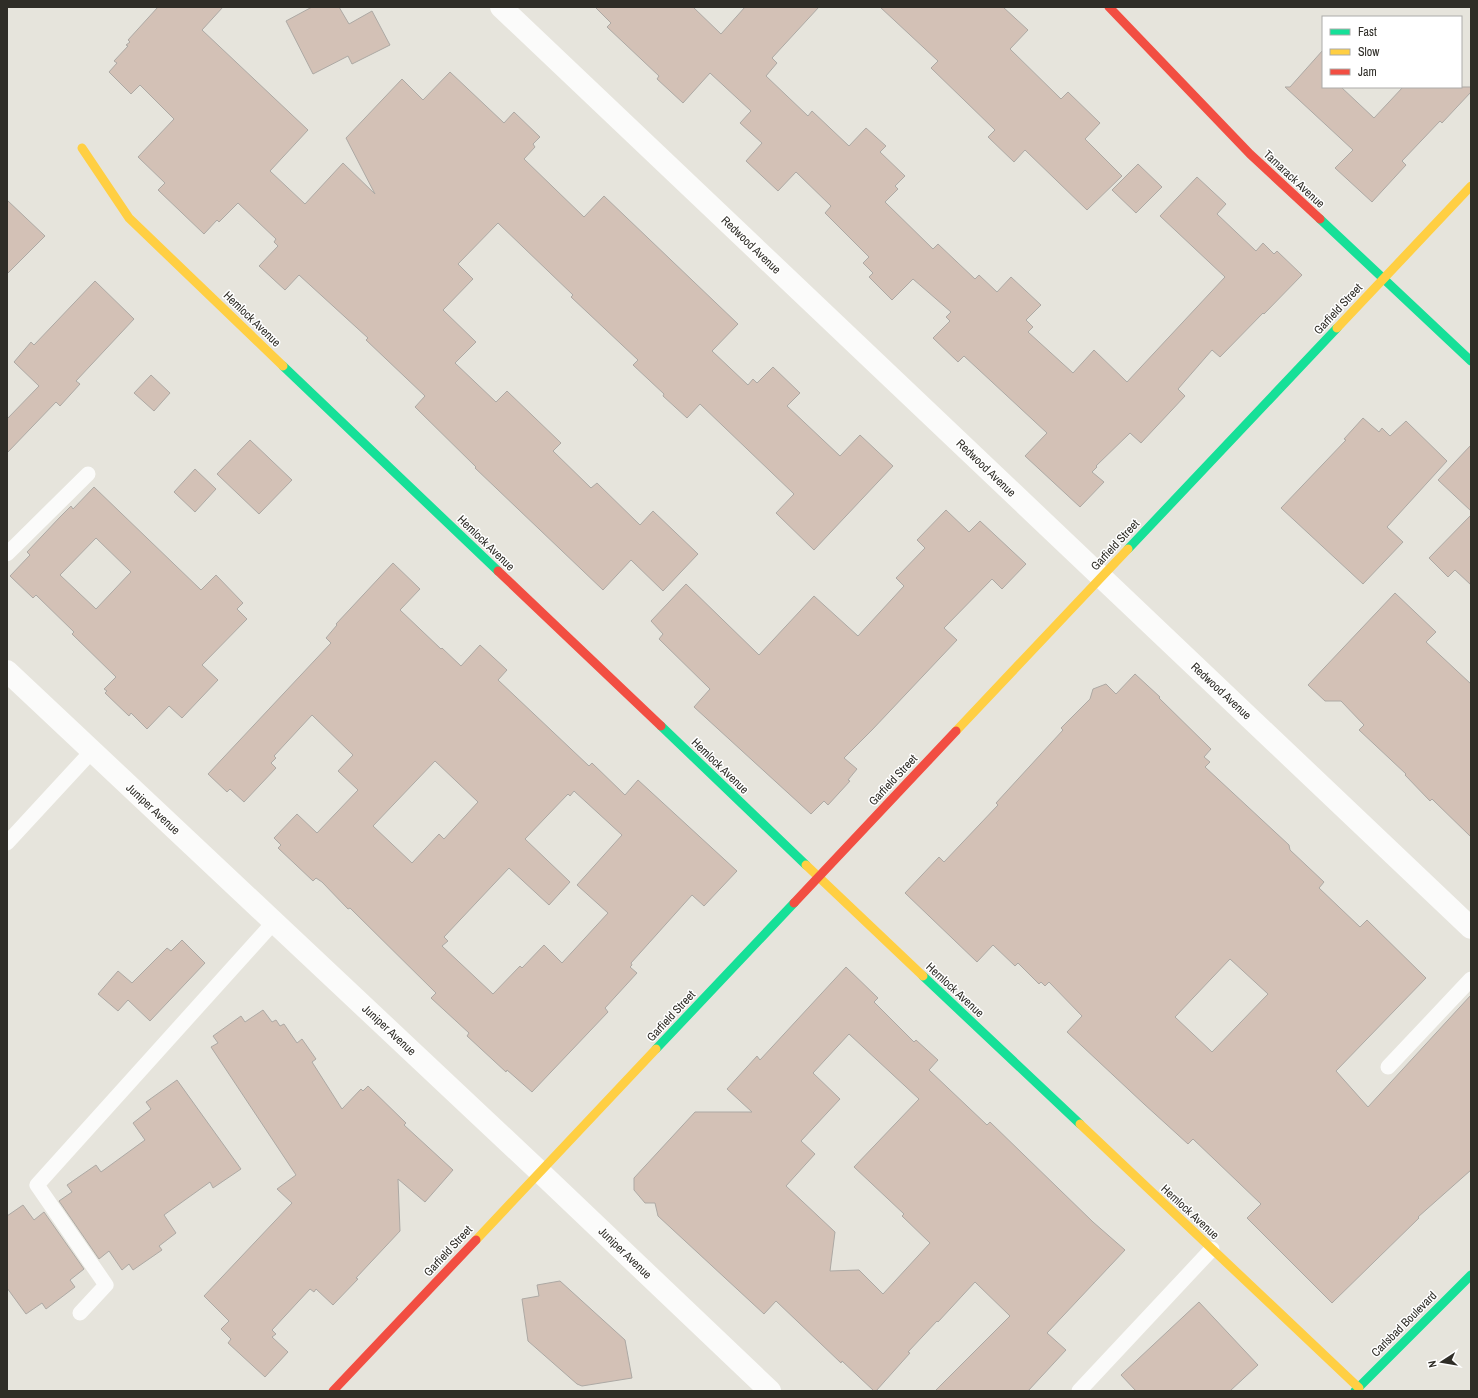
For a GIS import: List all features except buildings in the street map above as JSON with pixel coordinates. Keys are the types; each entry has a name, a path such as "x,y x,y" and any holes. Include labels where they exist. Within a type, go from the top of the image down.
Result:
{"street":[{"name":"Redwood Avenue","path":"501,7 1471,928"},
{"name":"Tamarack Avenue","path":"1109,7 1250,154 1471,361"},
{"name":"Hemlock Avenue","path":"82,148 129,218 818,877 1212,1249 1357,1389"},
{"name":"Garfield Street","path":"333,1391 1471,186"},
{"name":"Juniper Avenue","path":"7,671 540,1172 770,1391"},
{"name":"Carlsbad Boulevard","path":"1357,1389 1471,1275"}],"lane":[{"path":"7,554 88,474"},
{"path":"7,843 92,750"},
{"path":"80,1313 106,1285 37,1185 274,922"},
{"path":"1388,1067 1471,979"},
{"path":"1079,1391 1212,1249"}],"traffic: fast":[{"path":"1320,219 1471,361"},
{"path":"1128,549 1337,328"},
{"path":"283,366 498,571"},
{"path":"661,726 806,865"},
{"path":"656,1049 794,903"},
{"path":"923,976 1080,1124"},
{"path":"1355,1391 1471,1275"}],"traffic: slow":[{"path":"82,148 129,218 283,366"},
{"path":"1337,328 1471,186"},
{"path":"956,731 1128,549"},
{"path":"806,865 923,976"},
{"path":"476,1240 656,1049"},
{"path":"1080,1124 1359,1388"}],"traffic: jam":[{"path":"1109,7 1250,154 1320,219"},
{"path":"498,571 661,726"},
{"path":"794,903 956,731"},
{"path":"333,1391 476,1240"}]}
